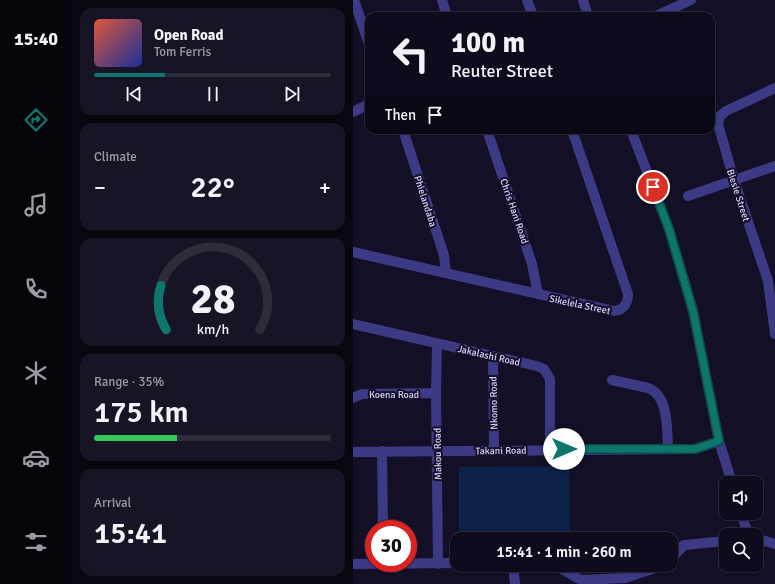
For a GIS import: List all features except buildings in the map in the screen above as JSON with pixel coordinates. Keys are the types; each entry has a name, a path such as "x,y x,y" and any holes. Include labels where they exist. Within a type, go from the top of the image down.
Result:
{"street":[{"path":"354,0 356,21 365,37"},
{"path":"442,0 446,12"},
{"path":"527,0 532,12"},
{"path":"583,0 587,12"},
{"path":"665,12 691,0"},
{"name":"Biesie Street","path":"775,88 726,111 720,116 719,127 734,180 768,281 775,334"},
{"path":"353,112 365,106"},
{"name":"Phielandaba","path":"404,134 444,255 446,273"},
{"name":"Chris Hani Road","path":"488,134 533,264 538,294"},
{"name":"Sikelela Street","path":"353,252 613,311 625,307 628,299 627,290 573,134"},
{"path":"633,134 669,229 693,311 719,441 730,476"},
{"path":"688,196 775,166"},
{"name":"Jakalashi Road","path":"353,324 537,366 544,369 549,375 550,379 550,449"},
{"name":"Makou Road","path":"437,343 436,394 438,564"},
{"name":"Nkomo Road","path":"493,356 494,450"},
{"path":"612,380 648,388 659,395 666,417 668,449"},
{"name":"Koena Road","path":"353,398 362,394 436,394"},
{"name":"Takani Road","path":"353,452 550,449 695,449 719,441"},
{"path":"382,451 383,520"},
{"path":"763,540 775,544"},
{"path":"678,552 685,545 719,542"},
{"path":"417,564 450,563"},
{"path":"353,564 365,564"},
{"path":"514,572 515,584"},
{"path":"567,572 581,580 625,578 643,572"}],"water":[{"path":"569,466 570,532 459,532 459,467"}],"route":[{"path":"564,449 695,449 719,441 693,311 669,229 653,187"}]}
